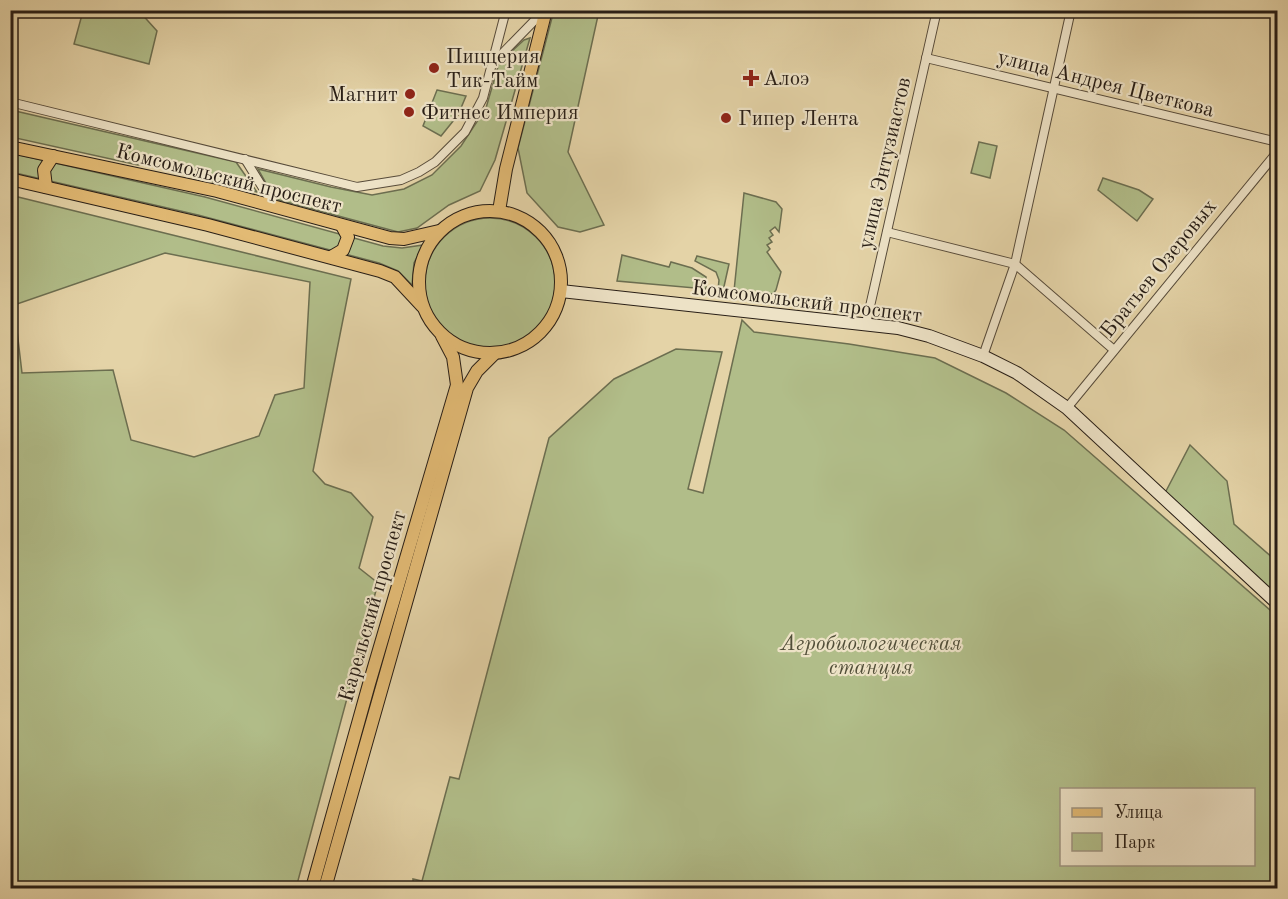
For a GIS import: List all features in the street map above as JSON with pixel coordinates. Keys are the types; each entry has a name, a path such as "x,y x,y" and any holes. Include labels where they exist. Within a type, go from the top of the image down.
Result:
{"main road":[{"path":"499,212 506,169 544,15"},
{"name":"Комсомольский проспект","path":"10,147 217,191 390,238 404,239 439,231"},
{"path":"46,187 44,170 53,156"},
{"path":"10,179 208,225 380,271 396,277 422,306 442,336 463,349 475,352 494,354 514,350 540,334 555,312 561,291 560,265 555,251 538,228 519,216 480,211 460,216 439,231 429,246 419,284 422,306"},
{"path":"331,257 343,250 348,237 342,226"},
{"name":"Карельский проспект","path":"312,888 457,385 453,357 442,336"},
{"name":"Карельский проспект","path":"325,888 467,388 477,371 494,354"},
{"path":"369,684 382,687"}],"street":[{"path":"10,102 357,187 401,180 435,162 465,132 483,98 506,10"},
{"name":"улица Энтузиастов","path":"866,324 937,10"},
{"path":"983,356 1015,264 1071,10"},
{"path":"492,64 535,20 544,15"},
{"name":"улица Андрея Цветкова","path":"926,58 1278,142"},
{"name":"Братьев Озеровых","path":"1067,408 1278,151"},
{"path":"245,159 274,206"},
{"path":"887,232 1015,264 1114,350"},
{"name":"Комсомольский проспект","path":"561,291 898,328 929,336 983,356 1017,373 1067,408 1278,604"}],"green space":[{"path":"554,10 599,11 568,152 604,225 580,232 558,227 527,193 518,148"},
{"path":"83,11 139,11 157,31 149,64 74,44"},
{"path":"530,38 495,160 480,191 449,205 417,228 398,232 275,199 258,169 372,195 404,189 432,175 461,146 486,108 499,63 524,40"},
{"path":"437,90 466,96 458,115 441,136 423,126"},
{"path":"11,110 236,162 257,192 213,182 202,171 155,161 138,165 11,137"},
{"path":"979,142 997,146 990,178 971,173"},
{"path":"11,153 205,197 383,246 402,248 423,245 414,263 412,285 398,271 379,263 198,215 11,172"},
{"path":"1103,178 1139,190 1153,199 1137,221 1098,190"},
{"path":"744,193 776,202 782,209 779,232 775,227 770,231 773,235 769,238 772,242 767,245 770,249 767,252 781,272 773,294 734,291"},
{"path":"10,195 351,279 313,471 325,484 351,493 373,517 359,568 378,583 296,888 11,888","holes":["165,253 310,282 304,388 275,395 259,436 194,457 131,440 113,370 22,373 14,305"]},
{"path":"490,218 515,223 536,237 550,258 555,283 550,308 536,329 515,343 490,348 465,343 444,329 430,308 425,283 430,258 444,237 465,223"},
{"path":"622,255 669,267 671,262 692,268 706,277 706,289 617,281"},
{"path":"697,256 729,264 723,291 718,290 719,280 716,272 695,261"},
{"name":"Агробиологическая станция","path":"742,320 754,332 935,358 1006,393 1064,430 1277,616 1277,888 413,888 413,879 422,881 450,777 459,779 549,438 614,379 676,349 722,352 688,489 703,493"},
{"path":"1190,445 1227,481 1234,524 1275,560 1277,595 1165,493"}],"place":[{"name":"Пиццерия Тик-Тайм","path":"434,68"},
{"name":"Алоэ","path":"751,78"},
{"name":"Магнит","path":"410,94"},
{"name":"Фитнес Империя","path":"409,112"},
{"name":"Гипер Лента","path":"726,118"}]}
